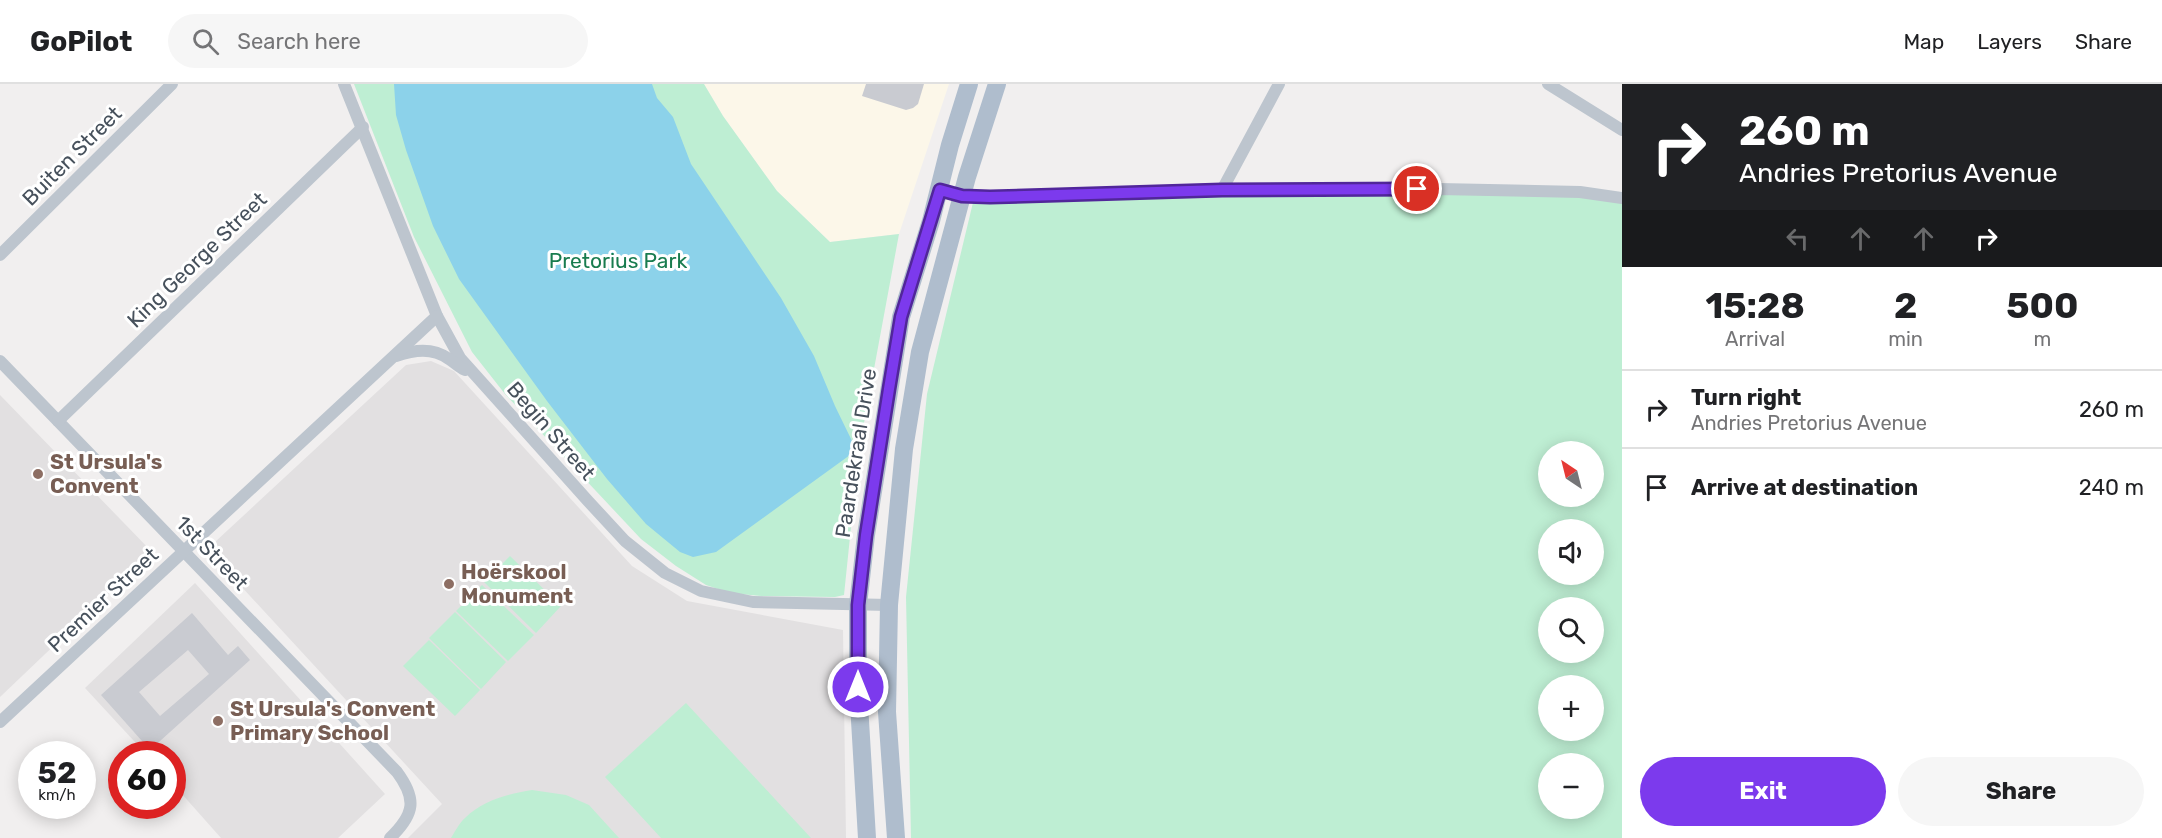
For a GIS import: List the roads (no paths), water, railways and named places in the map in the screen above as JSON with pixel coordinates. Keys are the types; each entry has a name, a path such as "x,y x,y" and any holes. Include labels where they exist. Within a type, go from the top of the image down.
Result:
{"main road":[{"name":"Paardekraal Drive","path":"867,838 858,687 858,605 866,535 901,317 940,190 950,146 969,84"},
{"path":"896,838 887,712 890,605 904,449 920,352 962,196 997,84"}],"street":[{"name":"Buiten Street","path":"0,255 172,84"},
{"name":"Begin Street","path":"344,84 437,316 460,358 625,541 665,573 701,591 753,602 890,605"},
{"path":"1222,190 1280,84"},
{"path":"1548,84 1622,130"},
{"name":"King George Street","path":"58,421 363,127"},
{"path":"940,190 962,196 1022,196 1222,190 1439,189 1580,192 1622,198"},
{"name":"Premier Street","path":"0,722 389,358 437,316"},
{"path":"389,358 410,352 432,351 475,374"},
{"name":"1st Street","path":"0,361 397,771 409,789 412,799 410,814 390,838"}],"water":[{"name":"Pretorius Park","path":"394,84 652,84 657,98 673,117 691,164 781,298 814,356 852,441 854,449 850,455 716,552 693,557 680,552 646,524 607,479 547,401 459,279 433,226 406,150 396,115"}],"place":[{"name":"St Ursula's Convent","path":"38,474"},
{"name":"Hoërskool Monument","path":"449,584"},
{"name":"St Ursula's Convent Primary School","path":"218,721"}]}
